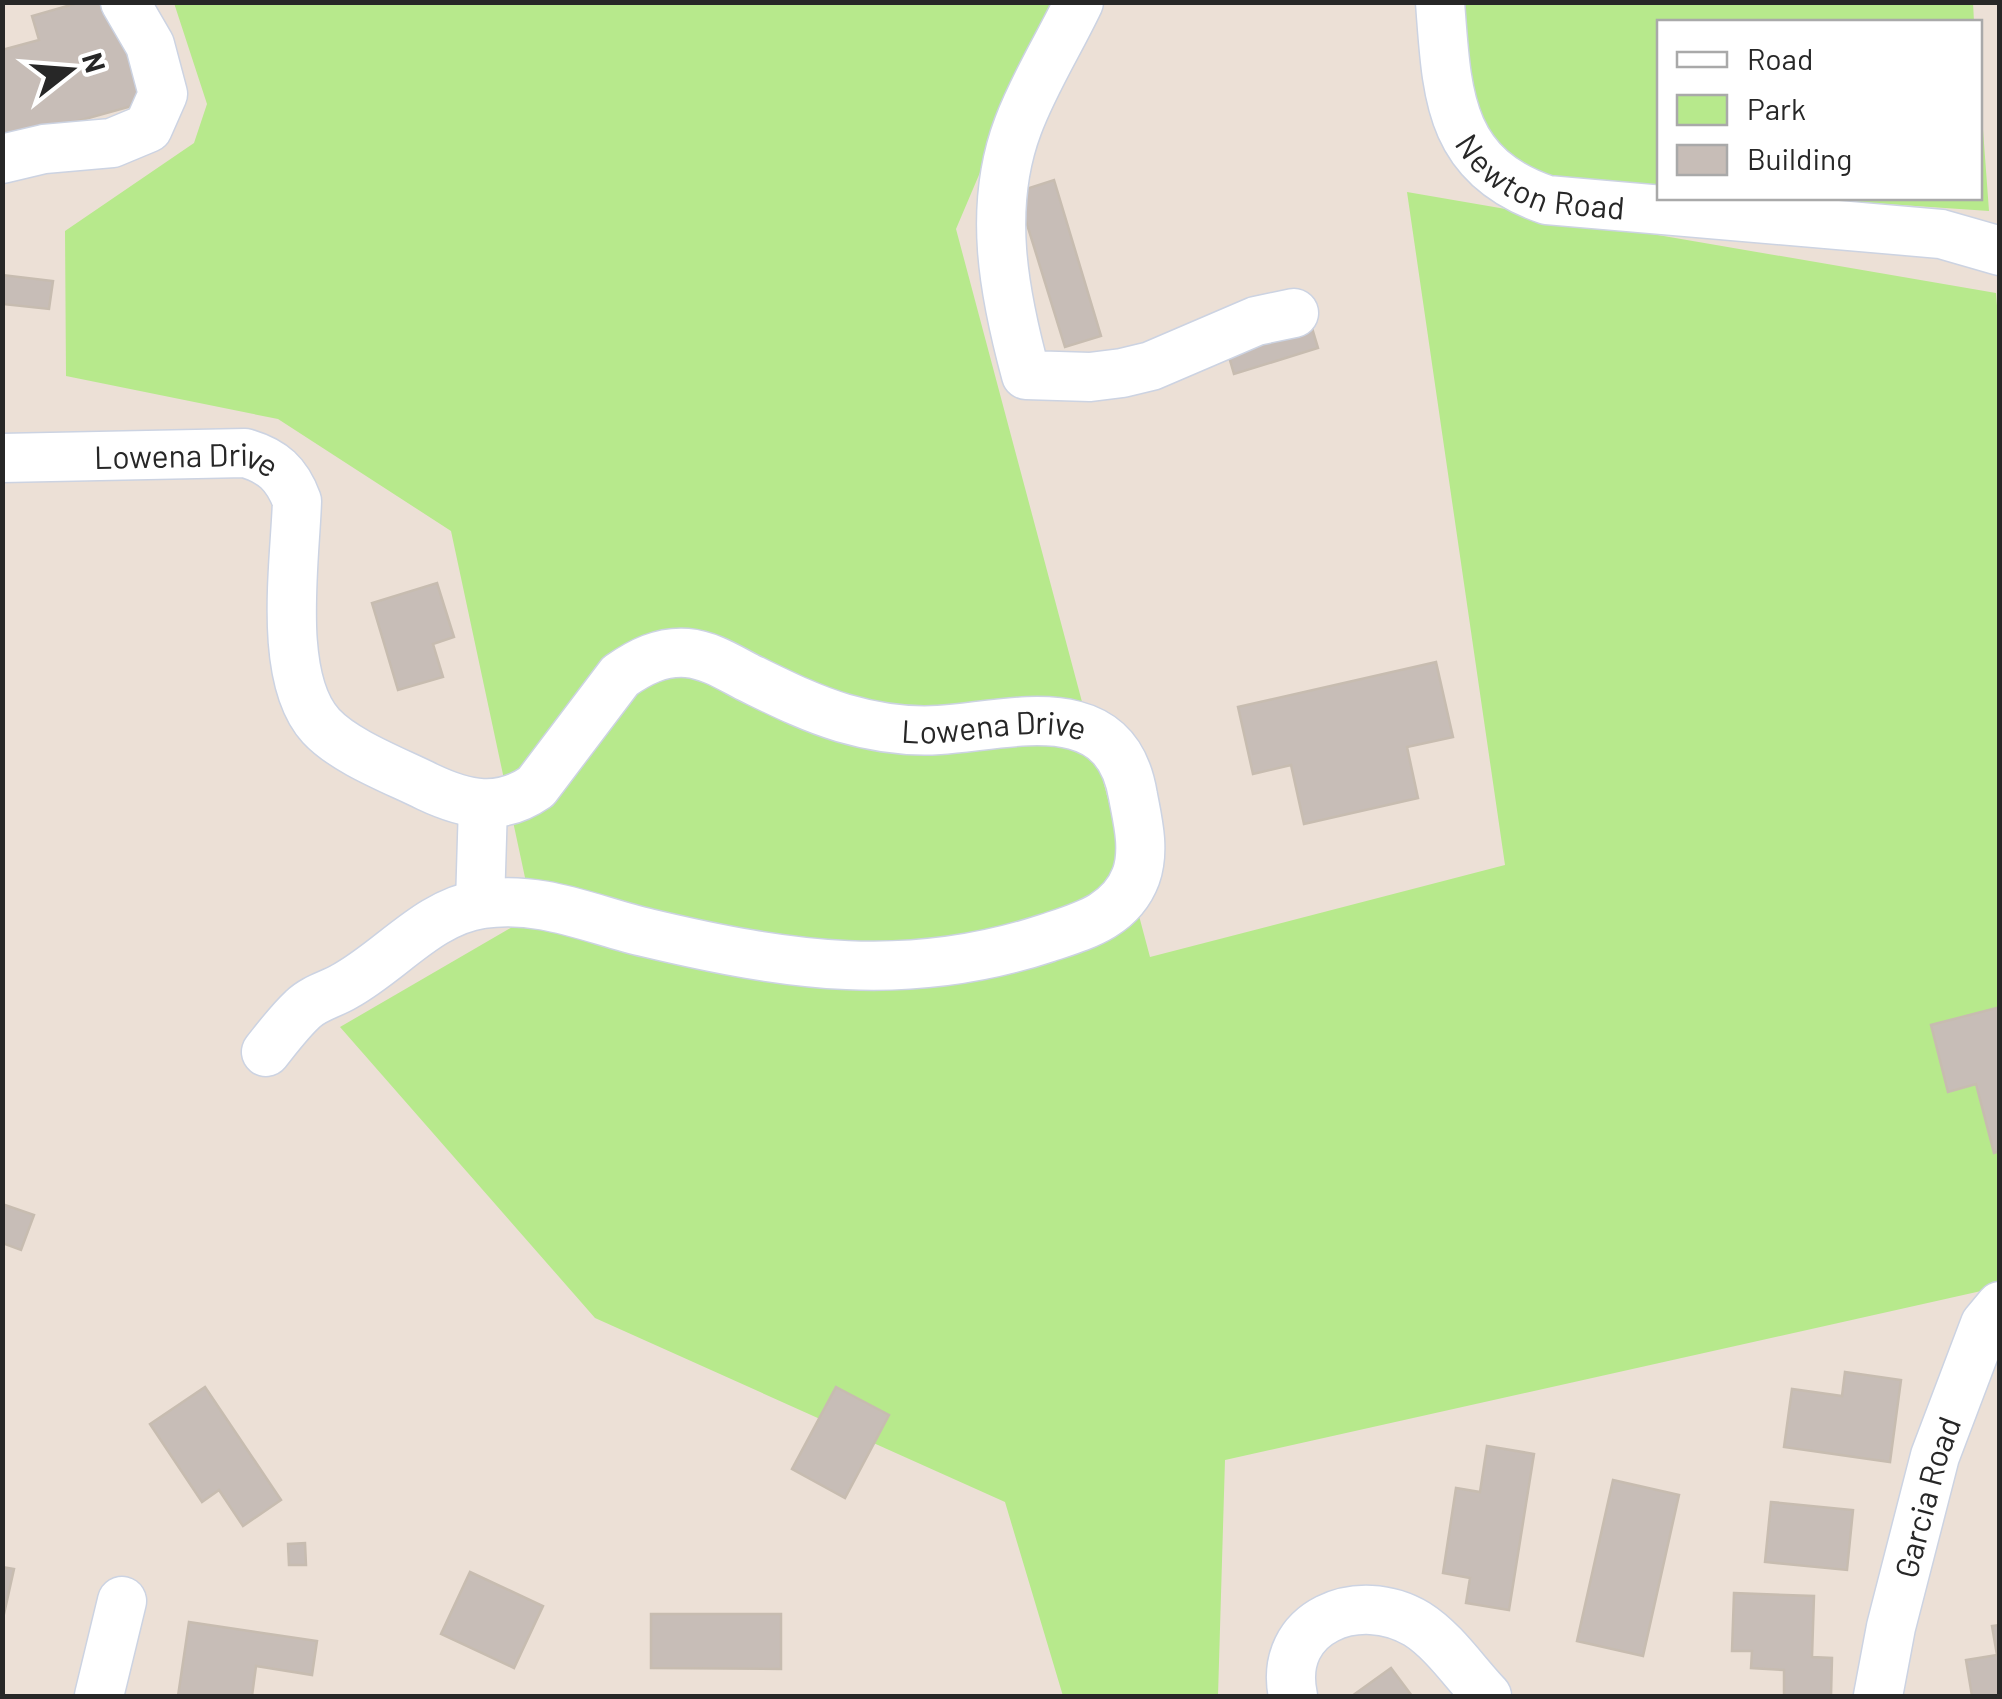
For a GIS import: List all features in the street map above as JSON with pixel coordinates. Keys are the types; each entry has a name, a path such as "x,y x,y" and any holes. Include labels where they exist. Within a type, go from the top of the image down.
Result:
{"street":[{"path":"2,159 44,149 112,143 148,128 163,94 150,45 125,2"},
{"path":"1079,2 1016,130 1001,201 1005,286 1026,375 1090,377 1122,373 1168,359 1256,321 1294,313"},
{"name":"Newton Road","path":"1440,2 1446,88 1457,120 1474,150 1496,174 1520,190 1547,200 1941,234 2000,251"},
{"name":"Lowena Drive","path":"2,458 245,453 279,468 297,501 292,650 300,690 309,708 322,728 370,759 441,793 482,805 520,798 536,787 620,676 651,658 687,653 705,656 802,704 845,719 889,728 935,730 1040,720 1078,724 1105,740 1125,765 1132,788 1140,857 1135,878 1110,912 1088,924 1024,946 956,960 866,968 823,966 643,932 556,906 518,901 480,904 446,913 347,986 306,1005 266,1052"},
{"path":"480,904 482,805"},
{"name":"Garcia Road","path":"1878,1696 1935,1456 1985,1324 2000,1306"},
{"path":"99,1696 122,1600"},
{"path":"1294,1696 1290,1680 1292,1659 1302,1640 1316,1625 1335,1614 1366,1610 1396,1614 1432,1634 1486,1696"}],"green space":[{"path":"1973,2 1974,20 1657,20 1657,188 1556,180 1492,149 1461,82 1456,3"},
{"path":"174,3 1052,3 956,229 1150,957 1505,865 1407,192 1996,293 2000,344 1999,1287 1225,1460 1218,1696 1063,1696 1005,1502 595,1318 340,1027 533,915 451,531 278,419 66,376 65,231 194,143 207,104"},
{"path":"1982,116 1989,211 1827,200 1982,200"}],"building":[{"path":"81,2 115,2 143,103 2,142 2,50 39,40 32,16"},
{"path":"1054,180 1101,336 1065,347 1017,192"},
{"path":"2,275 53,281 49,309 2,304"},
{"path":"1309,318 1318,348 1234,374 1225,343"},
{"path":"437,583 454,637 433,644 443,677 398,690 372,603"},
{"path":"1436,662 1453,737 1407,747 1418,798 1304,824 1291,765 1253,774 1238,707"},
{"path":"2000,1007 2000,1151 1994,1153 1976,1084 1948,1092 1931,1025"},
{"path":"2,1204 34,1215 21,1250 2,1243"},
{"path":"1845,1372 1901,1380 1890,1462 1784,1447 1792,1389 1842,1396"},
{"path":"205,1387 281,1500 243,1526 219,1490 202,1502 150,1424"},
{"path":"836,1387 889,1415 845,1498 792,1469"},
{"path":"1487,1446 1534,1454 1509,1610 1466,1603 1470,1578 1443,1573 1456,1488 1480,1492"},
{"path":"1613,1480 1679,1495 1643,1656 1577,1641"},
{"path":"1771,1502 1853,1510 1847,1570 1765,1562"},
{"path":"305,1543 306,1565 289,1565 288,1544"},
{"path":"2,1567 14,1569 2,1623"},
{"path":"470,1572 543,1606 514,1668 441,1634"},
{"path":"1734,1593 1814,1596 1812,1657 1832,1658 1831,1696 1784,1695 1784,1670 1751,1668 1752,1651 1732,1651"},
{"path":"651,1614 781,1614 781,1669 651,1668"},
{"path":"189,1622 317,1641 312,1675 256,1666 252,1696 178,1696"},
{"path":"2000,1625 2000,1696 1972,1696 1966,1660 1997,1655 1992,1626"},
{"path":"1391,1668 1412,1696 1352,1696"}]}
